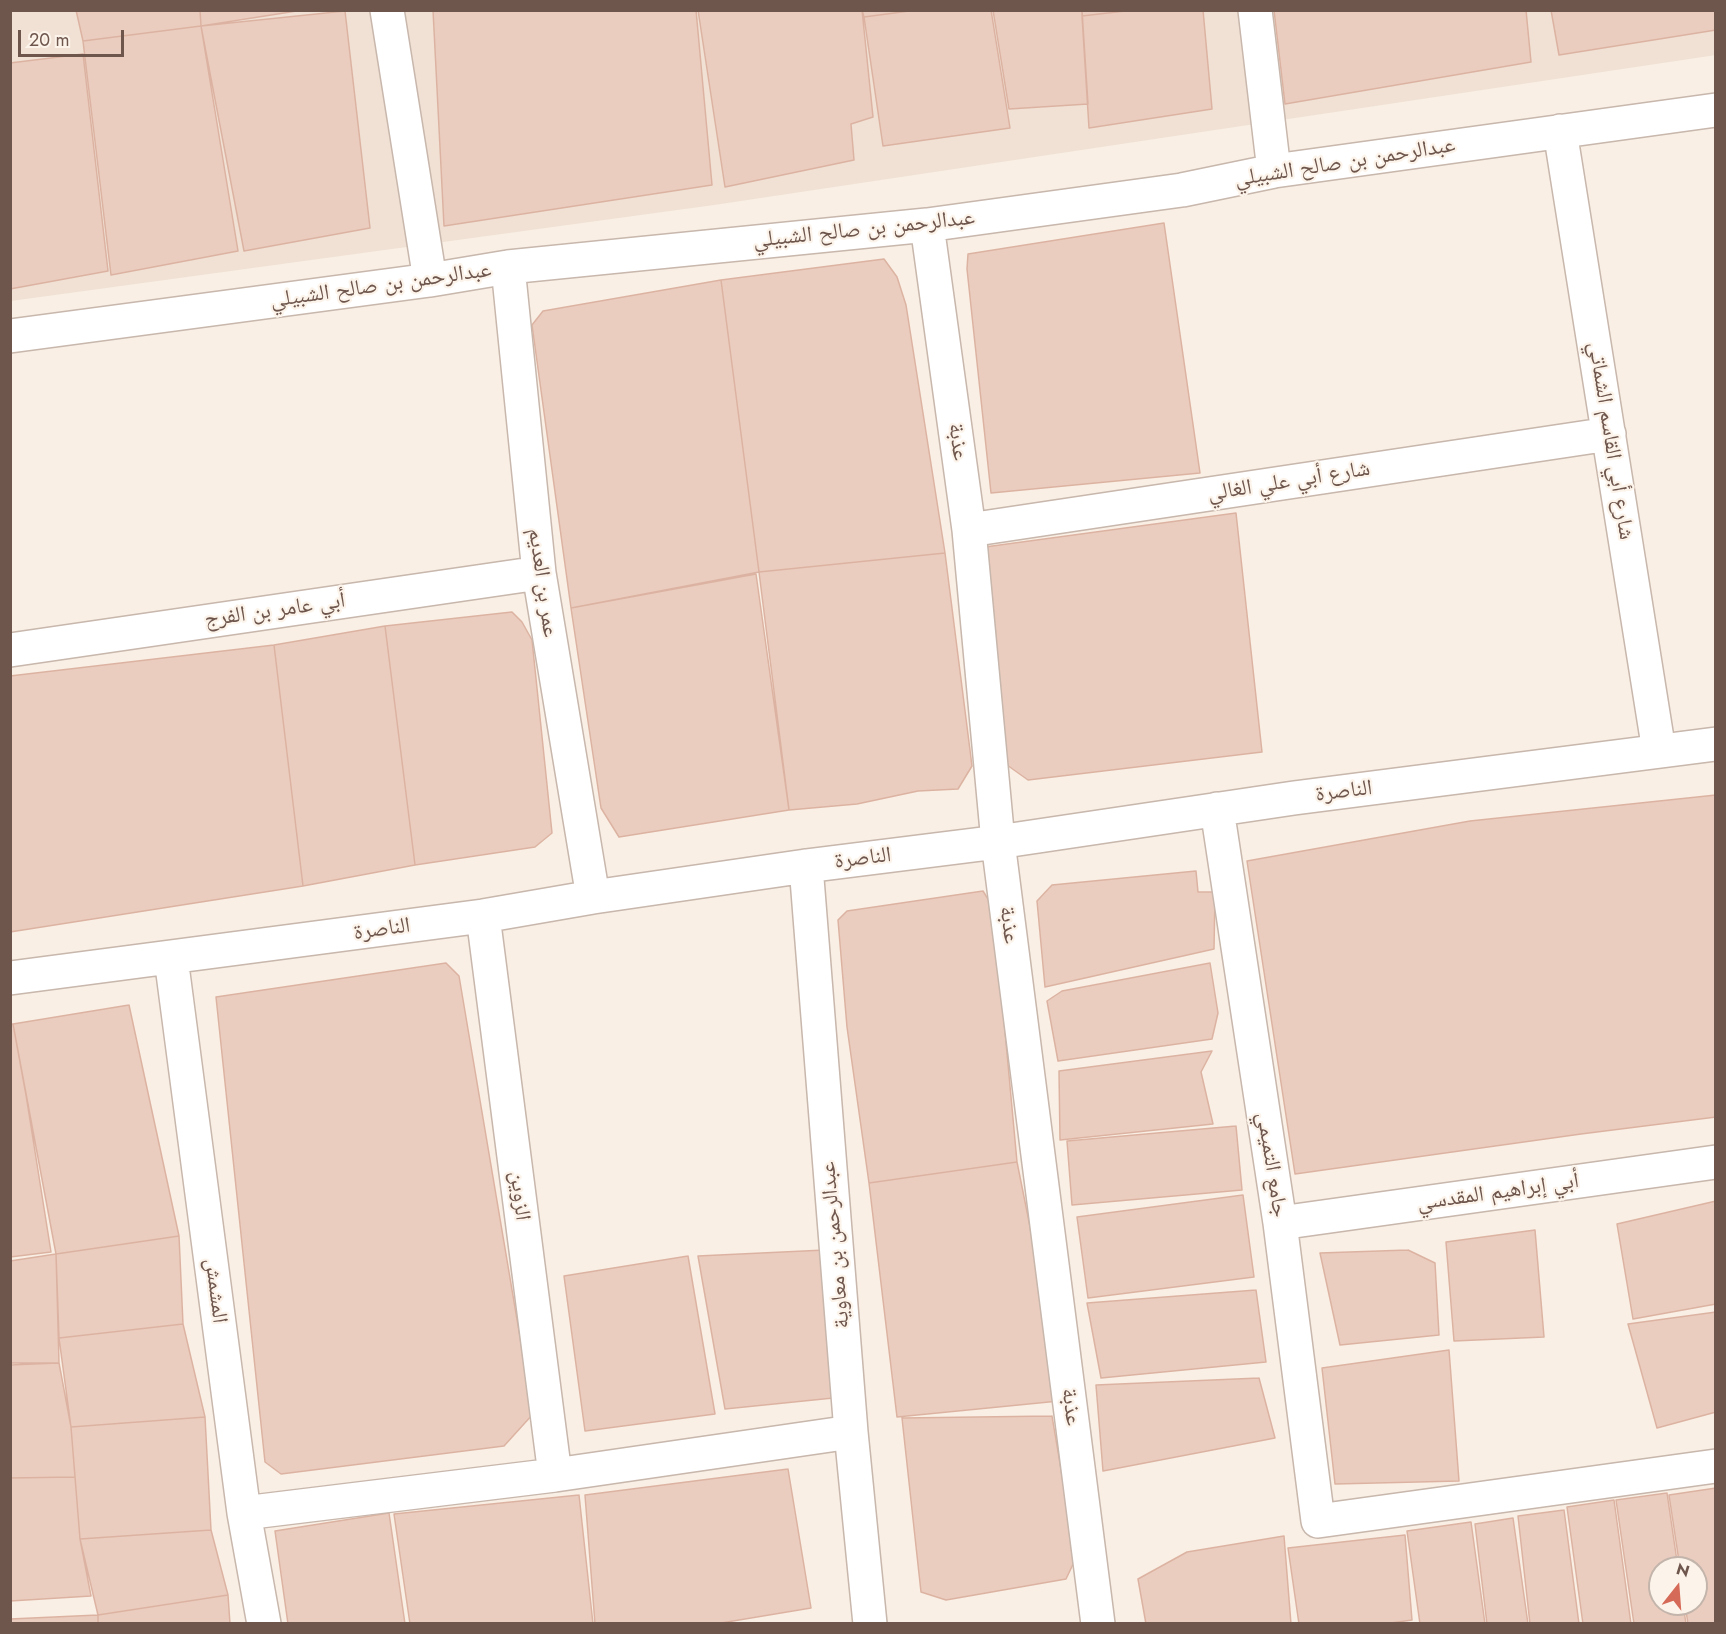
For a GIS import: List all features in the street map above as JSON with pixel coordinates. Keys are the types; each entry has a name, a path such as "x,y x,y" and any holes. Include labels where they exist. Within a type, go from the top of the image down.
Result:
{"street":[{"path":"387,10 430,280"},
{"path":"1255,10 1274,171"},
{"name":"عبدالرحمن بن صالح الشبيلي","path":"10,336 430,280 508,267 927,225 1182,190 1274,171 1716,110"},
{"name":"شارع أبي القاسم الشماتي","path":"1560,131 1659,751"},
{"name":"عذبة","path":"927,225 969,530 998,842 1098,1623"},
{"name":"عمر بن العديم","path":"508,267 539,573 593,897"},
{"name":"شارع أبي علي الغالي","path":"969,530 1609,434"},
{"name":"أبي عامر بن الفرج","path":"10,650 539,573"},
{"name":"الناصرة","path":"10,978 483,916 593,897 806,866 998,842 1217,809 1716,744"},
{"name":"جامع التميمي","path":"1217,809 1280,1223 1318,1521 1716,1466"},
{"name":"عبدالرحمن بن معاوية","path":"806,866 851,1432 870,1623"},
{"name":"الزوين","path":"483,916 555,1475"},
{"name":"المشمش","path":"171,958 244,1513 264,1623"},
{"name":"أبي إبراهيم المقدسي","path":"1280,1223 1716,1162"},
{"path":"244,1513 555,1475 851,1432"}],"shaded area":[{"path":"1715,10 1716,55 714,205 11,301 10,11"}],"building":[{"path":"76,10 200,10 201,26 83,41"},
{"path":"200,10 303,10 201,26"},
{"path":"433,10 696,10 712,185 444,226"},
{"path":"698,10 862,10 873,117 851,124 854,160 725,187"},
{"path":"862,10 917,10 864,17"},
{"path":"917,10 991,10 1010,128 883,146 864,17"},
{"path":"993,10 1082,10 1088,104 1009,109"},
{"path":"1082,10 1134,10 1082,16"},
{"path":"1134,10 1203,10 1212,109 1089,128 1082,16"},
{"path":"1274,10 1526,10 1531,62 1285,104"},
{"path":"1551,10 1716,10 1716,30 1559,55"},
{"path":"345,11 370,228 244,251 201,26"},
{"path":"201,26 238,251 111,275 83,41"},
{"path":"83,54 108,271 10,289 10,63"},
{"path":"1164,223 1200,473 991,493 967,269 968,254"},
{"path":"884,259 897,277 906,305 945,553 759,572 721,280"},
{"path":"721,280 759,572 571,608 532,325 543,311"},
{"path":"1236,513 1262,752 1028,780 1007,765 985,547"},
{"path":"945,553 972,766 958,789 918,791 857,804 789,810 759,572"},
{"path":"756,574 789,810 619,837 601,808 571,608"},
{"path":"512,612 522,622 532,640 552,833 535,847 415,865 385,626"},
{"path":"385,626 415,865 303,886 274,645"},
{"path":"274,645 303,886 10,932 10,676"},
{"path":"1716,795 1716,1117 1295,1174 1247,861 1470,821"},
{"path":"1196,871 1198,892 1215,892 1214,949 1045,987 1037,901 1052,885"},
{"path":"983,891 991,904 995,923 1017,1162 869,1183 847,1027 838,920 847,911"},
{"path":"446,963 459,976 533,1414 504,1446 281,1474 265,1462 216,997"},
{"path":"1210,963 1218,1013 1212,1039 1058,1061 1047,1001 1062,991"},
{"path":"129,1005 179,1236 56,1254 13,1024"},
{"path":"10,1024 13,1024 26,1095 51,1252 10,1257"},
{"path":"1212,1051 1201,1072 1213,1124 1060,1140 1059,1071"},
{"path":"1236,1126 1242,1190 1072,1205 1067,1141"},
{"path":"1017,1162 1060,1376 1059,1401 897,1417 869,1183"},
{"path":"1243,1195 1254,1277 1088,1298 1077,1217"},
{"path":"1716,1201 1716,1304 1633,1319 1617,1224"},
{"path":"1535,1230 1544,1337 1454,1341 1446,1242"},
{"path":"179,1236 183,1324 59,1338 56,1254"},
{"path":"825,1250 843,1397 725,1409 698,1256"},
{"path":"1408,1250 1435,1263 1439,1335 1340,1345 1320,1253"},
{"path":"56,1254 59,1363 10,1363 10,1261"},
{"path":"688,1256 715,1414 585,1431 564,1276"},
{"path":"1256,1290 1266,1362 1101,1378 1087,1303"},
{"path":"1716,1312 1716,1412 1657,1428 1628,1324"},
{"path":"183,1324 205,1417 71,1427 59,1338"},
{"path":"1449,1350 1459,1481 1335,1484 1322,1368"},
{"path":"59,1363 71,1427 75,1477 10,1478 10,1365"},
{"path":"1259,1378 1275,1438 1103,1471 1096,1385"},
{"path":"1052,1416 1076,1558 1066,1579 946,1600 921,1592 902,1418"},
{"path":"205,1417 211,1530 80,1539 71,1427"},
{"path":"788,1469 811,1608 715,1624 595,1624 585,1495"},
{"path":"75,1477 80,1539 91,1596 10,1601 10,1478"},
{"path":"1716,1488 1716,1624 1688,1624 1687,1616 1708,1616 1708,1556 1678,1556 1669,1495"},
{"path":"1667,1493 1676,1556 1648,1556 1648,1616 1685,1616 1686,1624 1634,1624 1616,1500"},
{"path":"579,1495 593,1624 410,1624 394,1514"},
{"path":"1614,1500 1631,1624 1583,1624 1567,1507"},
{"path":"1564,1510 1579,1624 1530,1624 1518,1516"},
{"path":"389,1513 405,1624 288,1624 275,1531"},
{"path":"1513,1518 1528,1624 1487,1624 1475,1524"},
{"path":"1471,1522 1485,1624 1420,1624 1407,1531"},
{"path":"211,1530 228,1595 98,1615 80,1539"},
{"path":"1405,1535 1412,1620 1384,1624 1299,1624 1288,1548"},
{"path":"1284,1536 1291,1624 1146,1624 1138,1579 1187,1552"},
{"path":"228,1595 230,1624 98,1624 98,1615"},
{"path":"98,1615 98,1624 10,1624 10,1619"}]}
